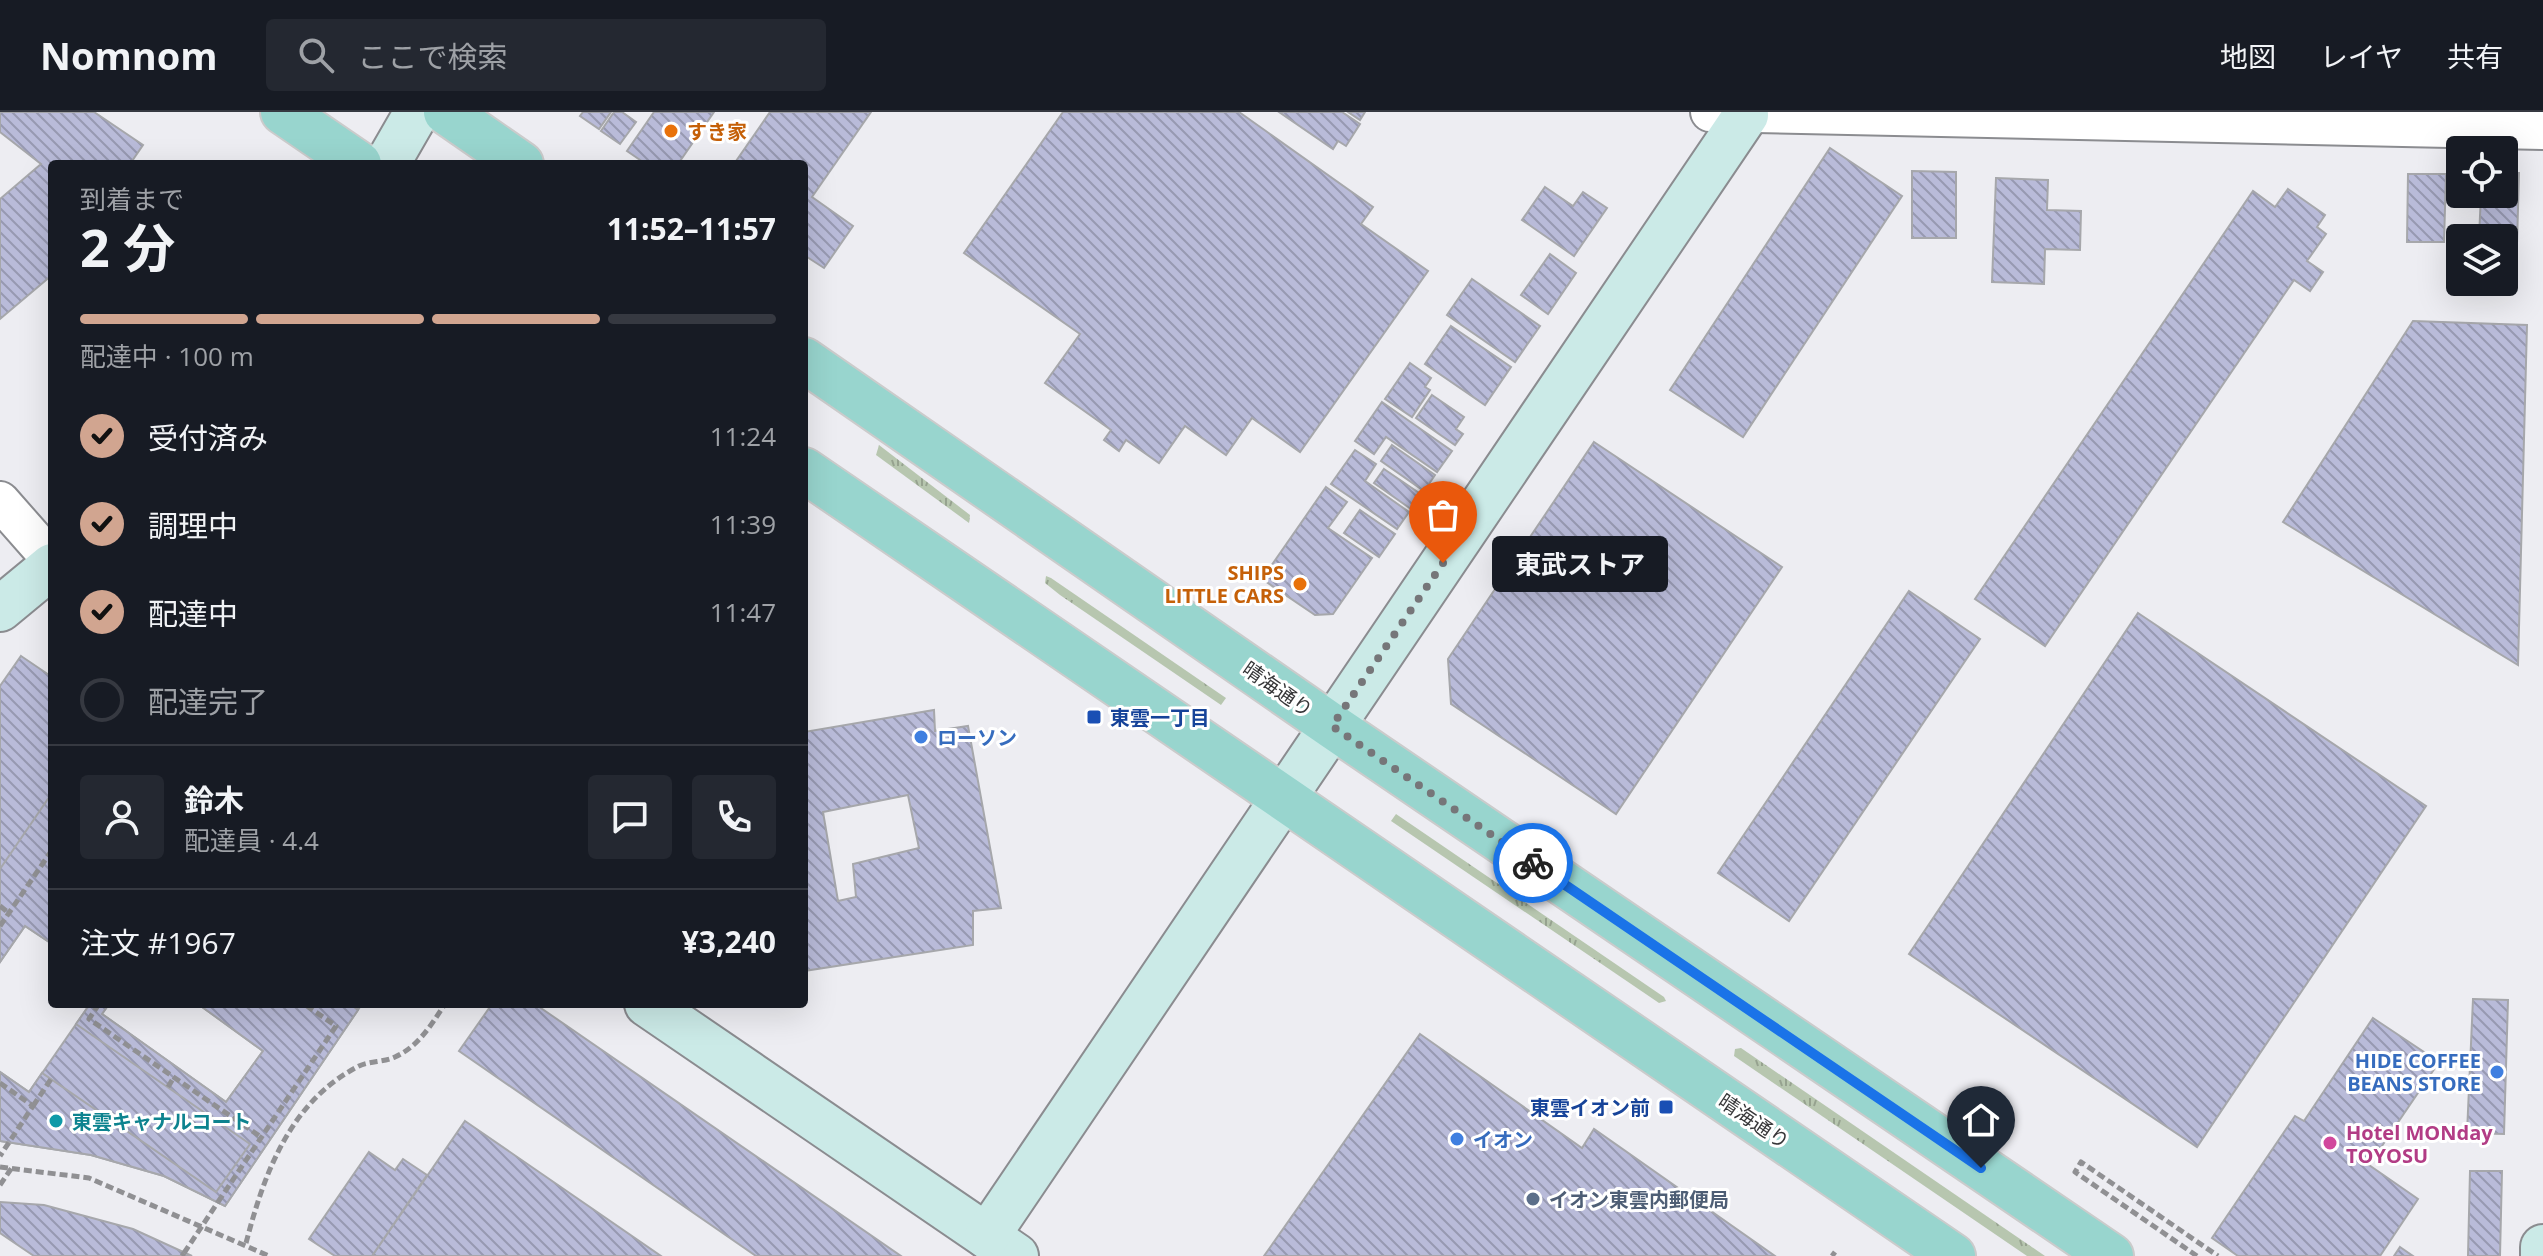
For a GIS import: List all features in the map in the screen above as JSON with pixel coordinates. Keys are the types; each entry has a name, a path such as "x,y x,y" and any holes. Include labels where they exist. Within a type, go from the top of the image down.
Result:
{"main road":[{"path":"283,112 353,160"},
{"path":"446,112 515,160"},
{"name":"晴海通り","path":"808,363 1332,726 2111,1256"},
{"name":"晴海通り","path":"808,473 1282,800 1953,1256"}],"street":[{"path":"389,160 417,112"},
{"path":"653,1008 1002,1246 1282,800 1728,113 2543,130"},
{"path":"0,501 48,558"},
{"path":"0,609 48,567"},
{"path":"2543,1247 2543,1256"}],"path":[{"path":"0,926 48,856"},
{"path":"0,906 9,913"},
{"path":"83,1028 96,1008"},
{"path":"183,1254 336,1026 310,1008"},
{"path":"246,1243 262,1181 287,1132 324,1092 360,1066 395,1057 422,1038 442,1008"},
{"path":"89,1019 261,1137"},
{"path":"168,1087 174,1077"},
{"path":"0,1156 51,1079"},
{"path":"0,1083 33,1106"},
{"path":"2197,1256 2075,1172 2081,1162 2218,1256"},
{"path":"0,1185 13,1166"},
{"path":"0,1167 13,1166 89,1178 246,1243 269,1256"}],"green space":[{"path":"879,445 970,515 969,523 876,455"},
{"path":"1046,576 1226,698 1221,705 1060,595 1045,583"},
{"path":"1396,814 1666,1001 1659,1003 1391,821"},
{"path":"1741,1048 2045,1256 2027,1256 1734,1056 1735,1049"}],"building":[{"path":"0,112 94,112 143,145 133,160 48,160 48,278 0,319 0,199 41,164 0,132"},
{"path":"583,112 611,112 599,129 580,116"},
{"path":"614,112 622,112 636,122 620,144 601,131"},
{"path":"654,112 714,112 681,160 640,160 627,151"},
{"path":"770,112 871,112 812,197 853,226 824,268 808,258 808,160 737,160"},
{"path":"1063,112 1239,112 1373,207 1361,224 1428,271 1300,452 1252,418 1226,455 1185,426 1159,463 1126,440 1119,451 1104,440 1111,430 1045,383 1080,334 964,253"},
{"path":"1279,112 1342,112 1360,124 1346,146 1338,141 1333,149"},
{"path":"1348,112 1365,112 1360,120"},
{"path":"1830,148 1902,196 1743,437 1670,390"},
{"path":"1912,171 1956,172 1956,238 1912,238"},
{"path":"2519,173 2518,224 2480,224 2480,208 2518,208"},
{"path":"2408,174 2446,174 2444,242 2407,242"},
{"path":"1996,178 2048,180 2047,210 2081,211 2080,250 2045,249 2044,284 1992,282"},
{"path":"1545,187 1573,206 1583,192 1607,208 1574,256 1522,220"},
{"path":"2288,189 2325,215 2317,227 2326,234 2307,261 2323,272 2310,291 2294,280 2045,646 1975,599 2253,191 2275,207"},
{"path":"1550,254 1576,273 1548,314 1521,295"},
{"path":"1472,279 1540,326 1515,362 1447,315"},
{"path":"2413,321 2527,325 2518,665 2283,522"},
{"path":"1451,326 1511,367 1485,405 1425,364"},
{"path":"1410,363 1431,378 1425,387 1430,390 1412,417 1385,399"},
{"path":"1432,395 1464,417 1456,429 1463,434 1455,445 1416,418"},
{"path":"1382,402 1452,451 1437,472 1386,437 1374,454 1355,441"},
{"path":"1594,442 1782,567 1616,814 1451,704 1448,659"},
{"path":"1392,445 1435,475 1424,491 1381,461"},
{"path":"1355,450 1376,464 1365,481 1409,512 1397,529 1331,484"},
{"path":"1384,469 1422,495 1411,509 1374,483"},
{"path":"1326,487 1347,502 1328,528 1372,558 1333,614 1315,615 1262,579"},
{"path":"1360,510 1395,534 1379,557 1344,533"},
{"path":"1909,591 1980,639 1789,921 1718,873"},
{"path":"2138,613 2426,806 2197,1147 1909,954"},
{"path":"21,656 48,674 48,941 25,926 0,962 0,686"},
{"path":"934,710 935,731 968,726 1001,908 973,911 973,945 808,970 808,731","holes":["908,795 919,848 853,864 856,897 838,901 823,812"]},
{"path":"48,799 48,941 25,926 0,962 0,869"},
{"path":"2473,999 2508,1000 2504,1134 2467,1133"},
{"name":"東雲キャナルコート","path":"87,1008 106,1008 102,1014 226,1102 263,1051 204,1008 359,1008 225,1206 164,1176 91,1155 0,1141 0,1072 29,1092"},
{"name":"東雲キャナルコート","path":"87,1008 106,1008 102,1014 226,1102 263,1051 204,1008 358,1010 225,1206 164,1176 91,1155 0,1141 0,1072 29,1092 42,1073 216,1192 250,1144 76,1024"},
{"path":"489,1008 541,1008 901,1256 756,1256 459,1051"},
{"name":"Hotel MONday TOYOSU","path":"2373,1018 2439,1062 2369,1165 2418,1199 2380,1256 2238,1256 2212,1238 2295,1116 2304,1121"},
{"name":"イオン","path":"1420,1034 1582,1148 1594,1129 1775,1256 1264,1256"},
{"path":"465,1121 661,1256 372,1256"},
{"path":"369,1152 395,1170 403,1159 427,1175 372,1256 335,1256 309,1239"},
{"path":"2470,1171 2502,1171 2500,1256 2468,1256"},
{"path":"0,1202 44,1205 133,1229 192,1256 34,1256 0,1233"},
{"path":"2400,1247 2413,1256 2394,1256"}],"way so far":[{"path":"1443,563 1332,726 1533,863"}],"place":[{"name":"すき家","path":"671,131"},
{"name":"東武ストア","path":"1443,563"},
{"name":"SHIPS LITTLE CARS","path":"1300,584"},
{"name":"東雲一丁目","path":"1094,717"},
{"name":"ローソン","path":"921,737"},
{"name":"HIDE COFFEE BEANS STORE","path":"2497,1072"},
{"name":"東雲イオン前","path":"1666,1107"},
{"name":"東雲キャナルコート","path":"56,1121"},
{"name":"イオン","path":"1457,1139"},
{"name":"Hotel MONday TOYOSU","path":"2330,1143"},
{"name":"イオン東雲内郵便局","path":"1533,1199"}],"route":[{"path":"1533,863 1981,1168"}]}
